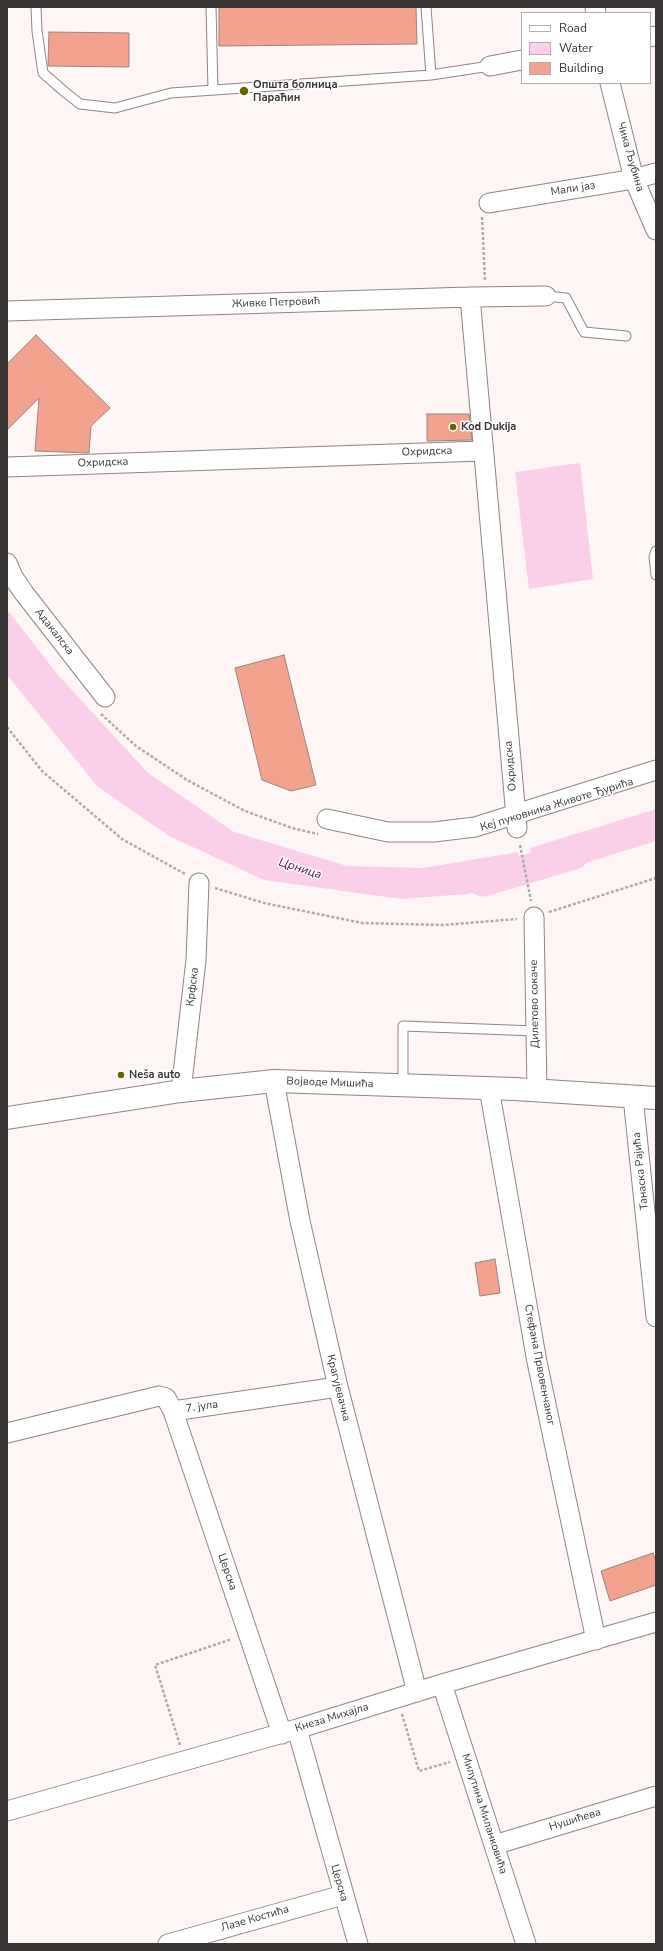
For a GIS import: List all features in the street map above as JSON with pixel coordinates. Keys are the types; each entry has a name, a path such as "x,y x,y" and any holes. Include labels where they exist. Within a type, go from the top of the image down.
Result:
{"main road":[{"name":"Војводе Мишића","path":"7,1118 181,1091 274,1081 489,1088 656,1098"}],"street":[{"path":"490,66 521,60"},
{"name":"Чика Љубина","path":"610,84 634,178 656,230"},
{"name":"Мали јаз","path":"489,203 656,173"},
{"name":"Живке Петровић","path":"7,311 546,296"},
{"path":"478,297 482,451"},
{"name":"Охридска","path":"7,467 482,451 517,827"},
{"name":"Адакалска","path":"7,563 13,578 101,704"},
{"path":"324,827 388,832 434,832 475,827 517,827 656,770"},
{"name":"Крфска","path":"181,1091 196,960 199,883"},
{"name":"Дилетово сокаче","path":"534,917 537,1091"},
{"name":"Крагујевачка","path":"274,1081 300,1221 338,1387 417,1692"},
{"name":"Стефана Првовенчаног","path":"489,1088 537,1362 596,1640"},
{"name":"Танаска Рајића","path":"633,1097 656,1317"},
{"name":"7. јула","path":"7,1433 159,1396 166,1398 173,1411 338,1387"},
{"name":"Церска","path":"173,1411 289,1731 358,1944"},
{"name":"Кнеза Михајла","path":"7,1811 289,1731 442,1684 656,1622"},
{"name":"Милутина Миланковића","path":"442,1684 526,1944"},
{"name":"Нушићева","path":"494,1845 656,1796"},
{"name":"Лазе Костића","path":"168,1944 342,1895"}],"lane":[{"path":"36,7 37,31 43,73 66,94 80,104 115,108 171,93 431,75 490,66"},
{"path":"211,7 213,90"},
{"path":"426,7 431,75"},
{"path":"546,296 566,298 584,332 626,336"},
{"path":"656,551 654,557 656,575"},
{"path":"403,1086 403,1026 536,1031"}],"path":[{"path":"478,297 482,207 489,203"},
{"path":"101,704 136,746 188,780 245,811 292,828 324,827"},
{"path":"7,727 42,771 122,839 199,883 264,903 362,923 443,925 534,917 656,878"},
{"path":"517,827 534,917"},
{"path":"185,1761 155,1665 238,1636"},
{"path":"397,1698 419,1771 465,1758"}],"water":[{"path":"580,463 593,579 529,589 515,472"},
{"path":"9,612 58,675 148,773 234,832 347,866 423,868 518,852 522,883 467,894 401,899 264,880 169,836 98,787 7,675 7,613"},
{"path":"656,809 656,841 540,877 530,848"}],"building":[{"path":"219,7 416,7 417,44 219,46"},
{"path":"49,32 129,33 129,67 48,66"},
{"path":"36,335 110,408 91,426 89,453 35,451 39,398 7,430 7,364"},
{"name":"Kod Dukija","path":"427,414 469,414 472,440 427,441"},
{"path":"284,655 316,785 291,791 262,780 235,668"},
{"path":"495,1259 500,1293 480,1296 475,1263"},
{"path":"653,1553 656,1562 656,1585 610,1601 601,1571"}],"waterway":[{"name":"Црница","path":"483,882 574,855"}],"place":[{"name":"Општа болница Параћин","path":"244,91"},
{"name":"Kod Dukija","path":"453,427"},
{"name":"Neša auto","path":"121,1075"}]}
